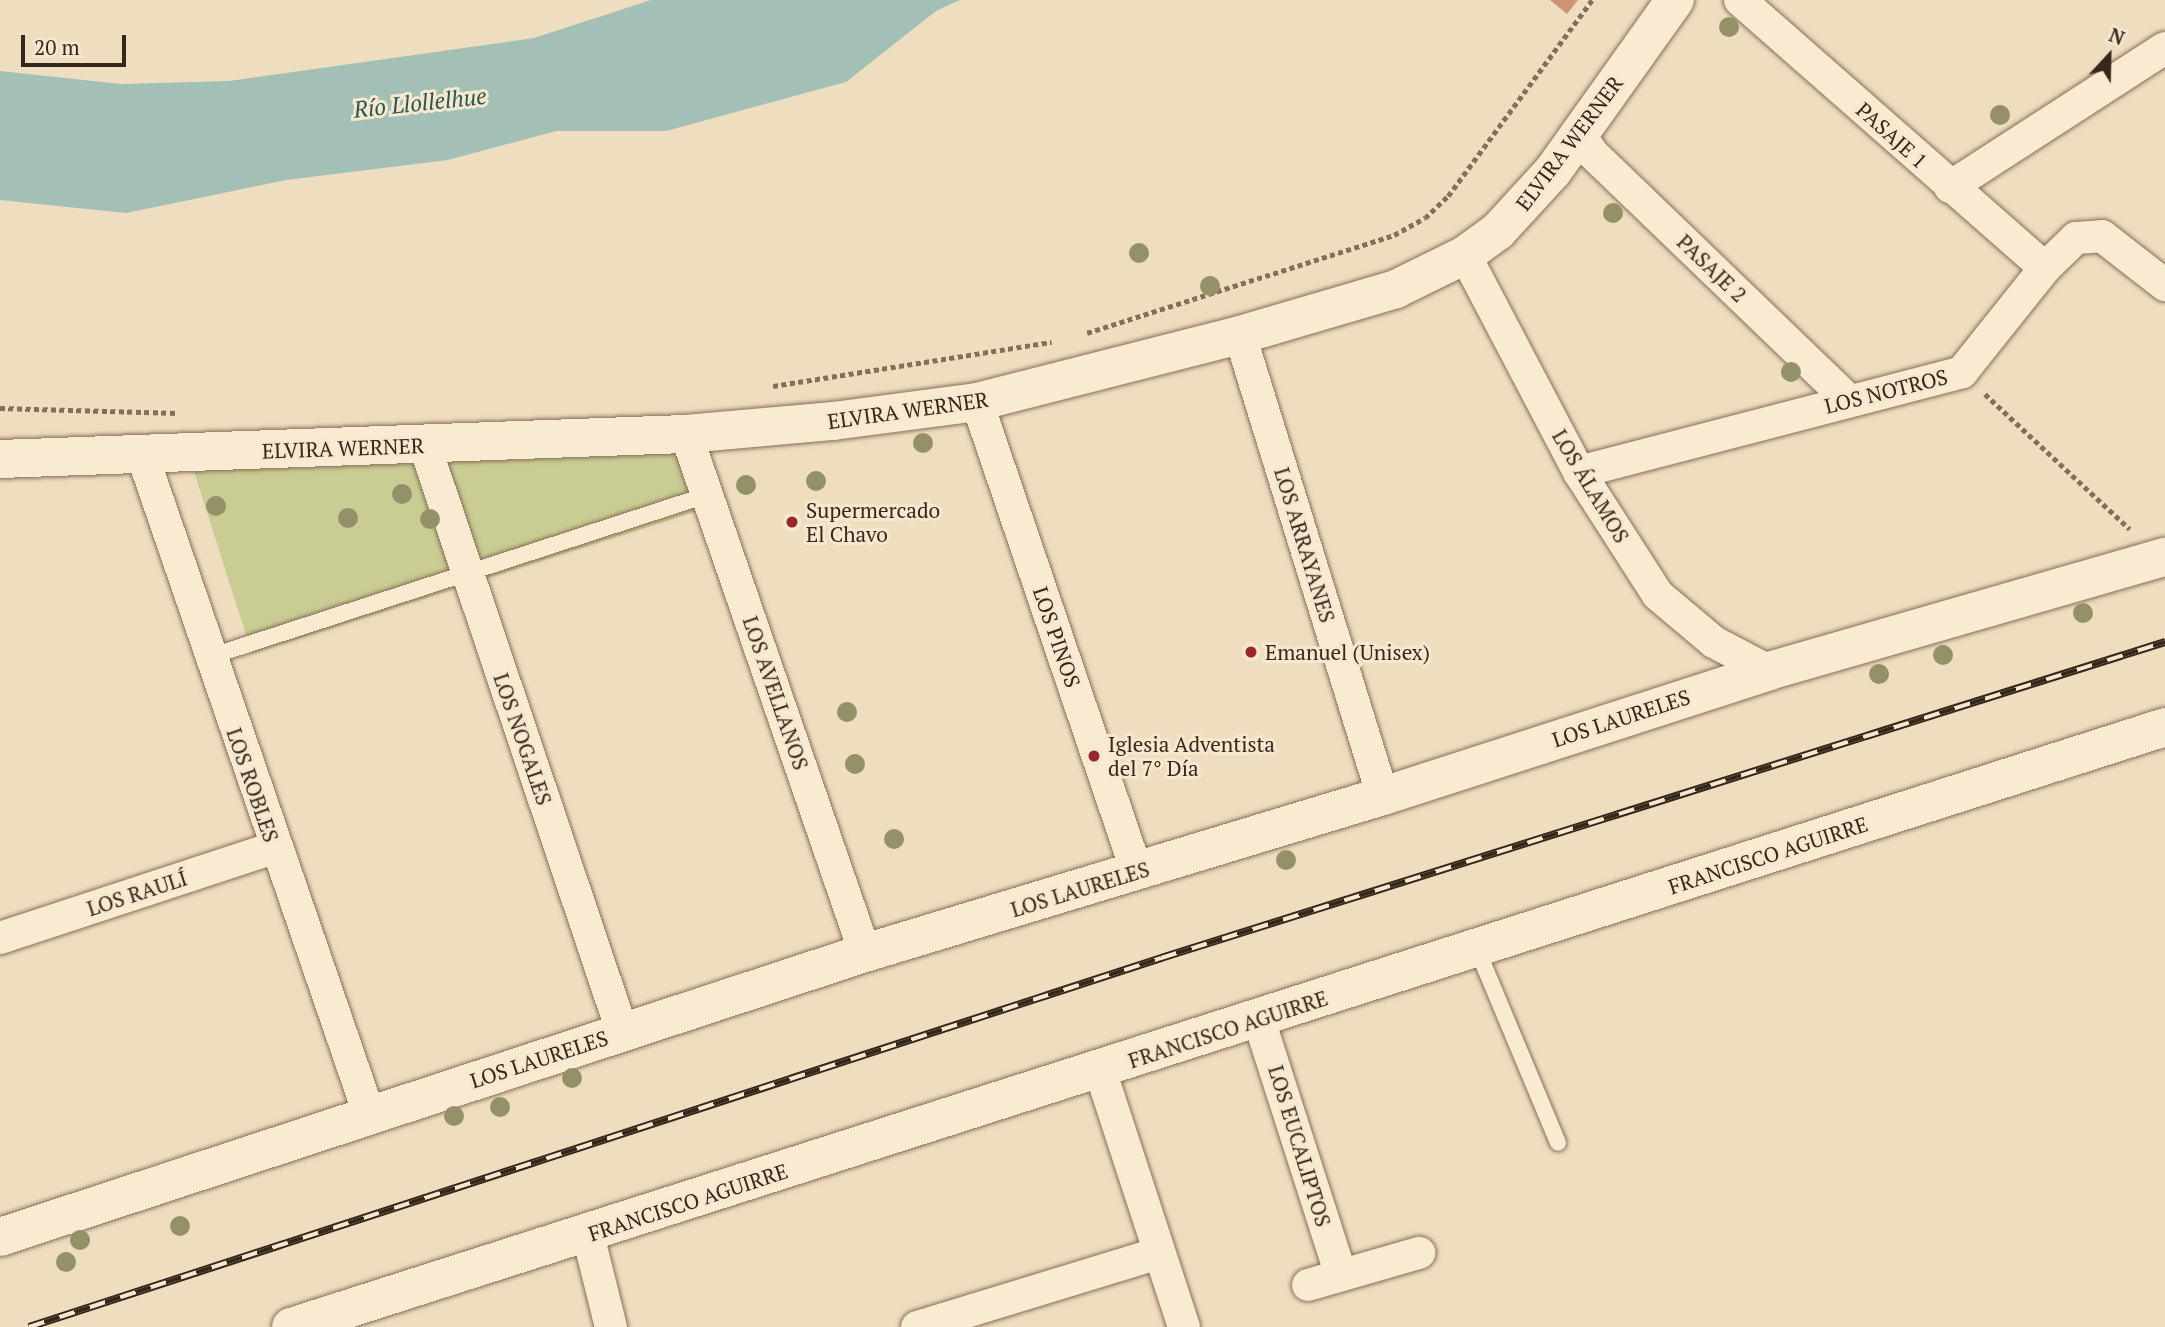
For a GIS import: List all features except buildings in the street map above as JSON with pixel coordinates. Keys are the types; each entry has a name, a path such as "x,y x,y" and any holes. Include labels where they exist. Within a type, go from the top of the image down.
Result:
{"street":[{"name":"ELVIRA WERNER","path":"0,478 56,460 142,454 425,446 686,434 977,402 1240,335 1396,289 1465,255 1527,203 1675,0"},
{"name":"PASAJE 1","path":"1740,0 2045,268"},
{"path":"1950,187 2165,48"},
{"name":"PASAJE 2","path":"1579,134 1593,155 1849,400"},
{"name":"LOS NOTROS","path":"1579,472 1849,400 1962,373 2045,268 2076,238 2102,236 2165,285"},
{"name":"LOS ÁLAMOS","path":"1465,255 1579,472 1658,595 1714,642 1769,671"},
{"name":"LOS ARRAYANES","path":"1240,335 1383,796"},
{"name":"LOS PINOS","path":"977,402 1137,872"},
{"name":"LOS AVELLANOS","path":"686,434 866,953"},
{"name":"LOS NOGALES","path":"425,446 622,1031"},
{"name":"LOS ROBLES","path":"142,454 274,848 369,1114"},
{"path":"0,458 56,460"},
{"name":"LOS LAURELES","path":"0,1237 866,953 1383,796 1769,671 2163,557"},
{"name":"FRANCISCO AGUIRRE","path":"290,1327 588,1235 2165,727"},
{"name":"LOS RAULÍ","path":"0,938 274,848"},
{"name":"LOS EUCALIPTOS","path":"1259,1020 1340,1273"},
{"path":"1100,1070 1156,1254 1184,1327"},
{"path":"588,1235 611,1327"},
{"path":"1308,1285 1340,1273 1419,1253"},
{"path":"917,1327 1156,1254"}],"lane":[{"path":"209,657 707,495"},
{"path":"1477,948 1558,1143"}],"path":[{"path":"1078,336 1394,236 1425,218 1448,196 1592,0"},
{"path":"766,387 1065,340"},
{"path":"1962,373 2163,557"},
{"path":"0,408 181,413"}],"green space":[{"path":"701,443 719,504 252,654 192,465"}],"water":[{"name":"Río Llollelhue","path":"651,0 960,0 936,11 846,82 666,131 556,131 448,160 286,180 126,213 0,200 0,71 121,84 229,81 534,38"}],"railway":[{"path":"29,1327 1161,958 2165,642"}],"place":[{"name":"Supermercado El Chavo","path":"792,522"},
{"name":"Emanuel (Unisex)","path":"1251,652"},
{"name":"Iglesia Adventista del 7° Día","path":"1094,756"}]}
